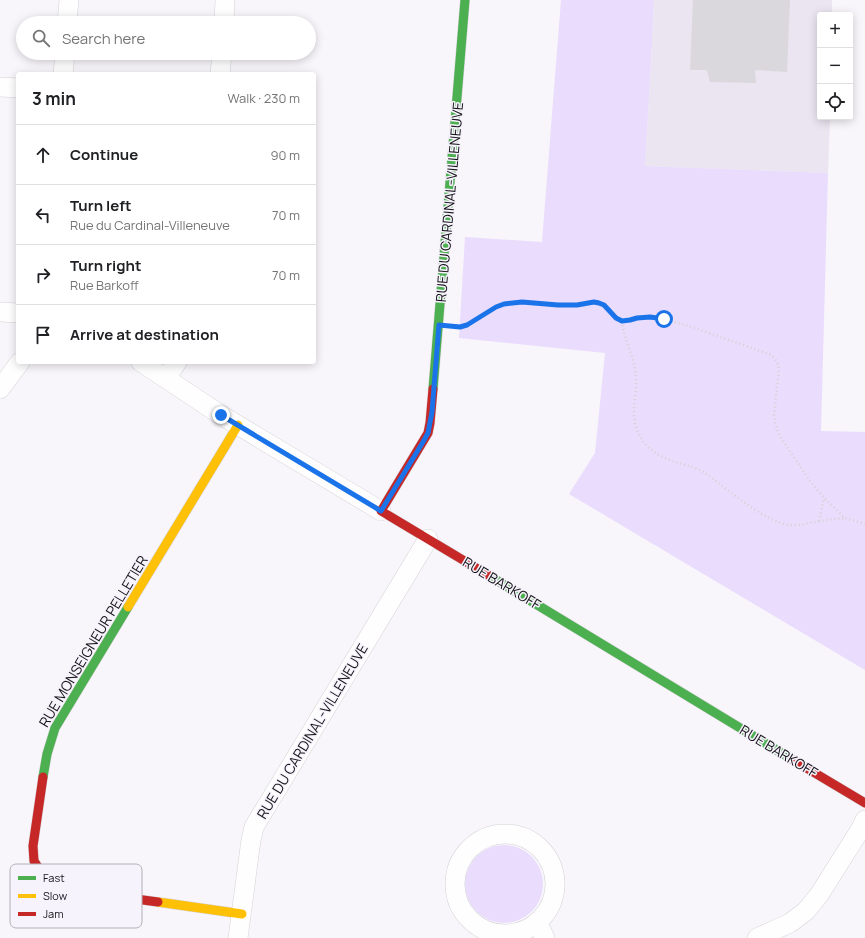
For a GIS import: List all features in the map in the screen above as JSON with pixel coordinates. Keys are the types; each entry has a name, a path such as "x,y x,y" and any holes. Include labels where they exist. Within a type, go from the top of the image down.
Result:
{"street":[{"path":"68,16 69,0"},
{"path":"224,16 225,0"},
{"name":"RUE DU CARDINAL-VILLENEUVE","path":"381,511 428,433 432,412 465,0"},
{"path":"63,72 64,60"},
{"path":"220,72 221,60"},
{"path":"0,87 16,88"},
{"path":"0,312 16,313"},
{"path":"0,389 19,364"},
{"name":"RUE BARKOFF","path":"143,364 238,425 865,803"},
{"path":"166,378 176,364"},
{"name":"RUE MONSEIGNEUR PELLETIER","path":"36,864 34,861 33,846 47,754 55,728 238,425"},
{"name":"RUE DU CARDINAL-VILLENEUVE","path":"238,938 254,827 428,539"},
{"path":"757,938 790,923 806,911 819,895 865,820"},
{"path":"505,834 514,835 531,841 546,855 554,875 555,886 552,900 541,930 529,928 506,934 491,932 476,925 464,914 456,898 454,882 458,865 465,853 476,843 489,836 505,834"},
{"name":"RUE MONSEIGNEUR PELLETIER","path":"142,900 242,914"}],"path":[{"path":"439,325 460,327 467,325 496,307 504,304 522,302 577,305 594,302 604,305 616,318 622,321 650,317 664,319 711,333 764,352 773,357 778,364 779,369 774,422 780,435 810,481 824,498 845,518"},
{"path":"622,321 636,376 634,412 635,422 641,439 652,451 670,460 702,471 752,508 779,522 790,525 802,525 819,521 845,518 865,524"},
{"path":"819,521 824,498"}],"shaded area":[{"path":"561,0 654,0 645,166 828,173 821,431 865,432 865,670 569,494 595,453 605,353 459,338 465,237 542,242"},
{"path":"654,0 832,0 832,12 817,12 817,120 830,120 828,173 645,166"},
{"path":"504,845 519,848 532,856 540,869 543,884 540,899 532,912 519,920 504,923 489,920 476,912 468,899 465,884 468,869 476,856 489,848"}],"building":[{"path":"693,0 790,0 787,72 755,70 756,83 710,82 707,70 690,70"}],"traffic: fast":[{"path":"433,389 465,0"},
{"path":"488,575 793,760"},
{"path":"43,777 47,754 55,728 128,607"}],"traffic: slow":[{"path":"128,607 238,425"},
{"path":"158,902 242,914"}],"traffic: jam":[{"path":"433,389 428,433 381,511 488,575"},
{"path":"793,760 865,803"},
{"path":"36,864 34,861 33,846 43,777"},
{"path":"142,900 158,902"}],"route":[{"path":"221,415 381,511 428,433 432,412 439,325 460,327 467,325 489,310 512,302 577,305 594,302 604,305 616,318 622,321 650,317 664,319"}]}
